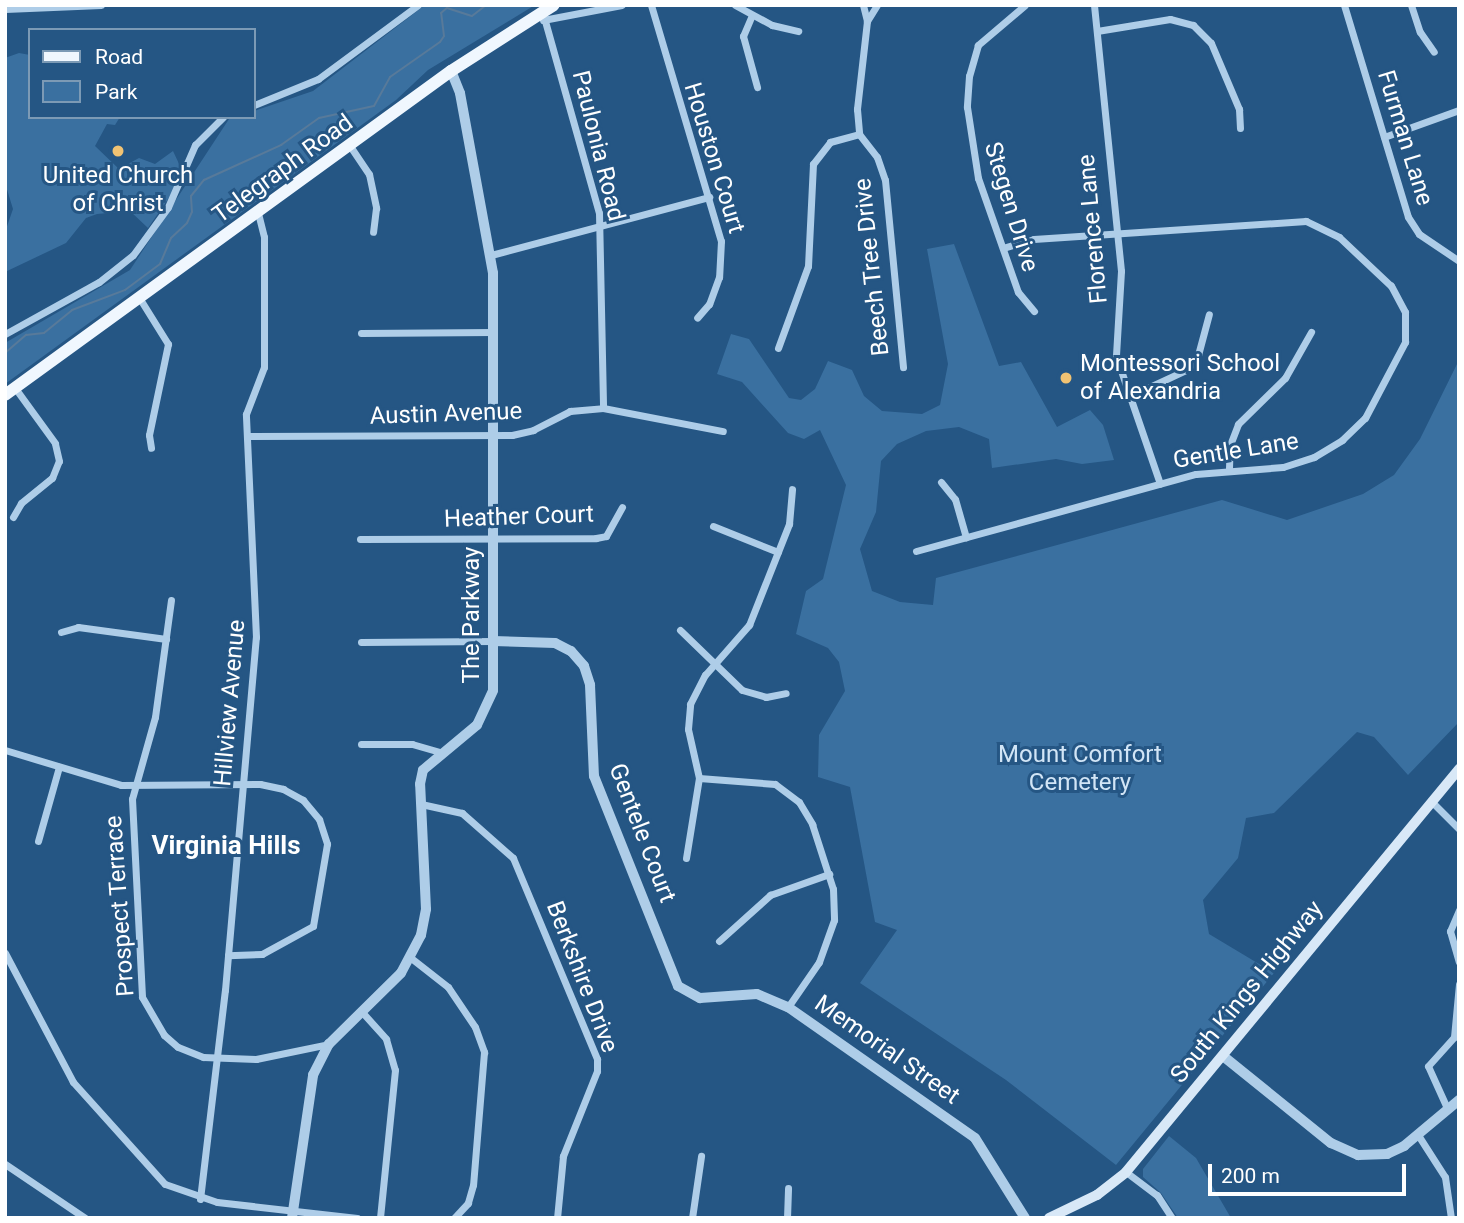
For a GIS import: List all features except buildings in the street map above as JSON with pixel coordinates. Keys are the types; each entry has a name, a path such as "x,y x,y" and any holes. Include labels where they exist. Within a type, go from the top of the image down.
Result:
{"main road":[{"name":"Telegraph Road","path":"10,392 451,71 541,19 554,5"},
{"name":"South Kings Highway","path":"1049,1218 1097,1195 1126,1172 1459,769"}],"street":[{"path":"5,9 100,5"},
{"path":"256,104 318,79 418,5"},
{"path":"541,19 622,5"},
{"name":"Houston Court","path":"650,5 682,122 709,197 722,262 709,304 696,318"},
{"path":"735,5 778,28 798,31"},
{"path":"778,348 808,266 813,164 830,142 859,134 857,100 867,20 863,5"},
{"path":"867,20 877,5"},
{"name":"Stegen Drive","path":"1025,5 985,37 968,76 971,147 1021,299 1034,311"},
{"name":"Florence Lane","path":"1094,5 1122,289 1116,356 1160,484"},
{"name":"Furman Lane","path":"1344,5 1408,217 1419,234 1459,261"},
{"path":"1412,5 1420,32 1434,52"},
{"path":"752,15 743,36 757,87"},
{"name":"Paulonia Road","path":"541,19 601,227 603,408"},
{"path":"1097,31 1170,19 1193,25 1211,43 1239,109 1240,128"},
{"name":"The Parkway","path":"292,1214 307,1093 329,1044 411,958 426,909 421,804 423,770 440,752 473,729 489,707 493,641 491,255 460,93 451,71"},
{"path":"1384,137 1459,110"},
{"path":"5,334 99,282 133,255 168,207 195,145 221,119"},
{"name":"Beech Tree Drive","path":"859,134 877,157 885,180 903,367"},
{"path":"350,146 369,174 376,208 373,232"},
{"path":"491,255 709,197"},
{"name":"Hillview Avenue","path":"200,1199 218,1059 258,615 247,436 249,401 264,368 264,237 258,213"},
{"name":"Gentle Lane","path":"916,551 1160,484 1229,468 1268,469 1299,463 1328,450 1354,430 1375,402 1403,349 1406,325 1401,300 1388,282 1339,237 1306,220 1034,239 1003,248"},
{"path":"140,299 168,344 150,426 151,447"},
{"path":"1128,397 1188,369 1198,355 1209,314"},
{"path":"361,333 493,332"},
{"path":"1229,468 1230,445 1238,424 1285,378 1311,332"},
{"path":"10,392 55,443 60,461 52,478 20,503 13,517"},
{"name":"Austin Avenue","path":"247,436 520,434 565,412 603,408 723,431"},
{"path":"941,482 955,499 966,537"},
{"path":"685,858 699,778 689,708 696,690 714,666 744,635 791,516 792,489"},
{"name":"Heather Court","path":"360,539 596,538 606,536 622,507"},
{"path":"713,526 779,552"},
{"name":"Prospect Terrace","path":"171,600 155,717 134,786 142,997 155,1023 172,1043 194,1055 218,1059 256,1059 329,1044"},
{"path":"61,632 78,627 166,639"},
{"path":"680,630 714,666 749,693 766,697 786,693"},
{"name":"Gentele Court","path":"361,642 555,643 571,651 584,666 590,685 594,776 660,939 670,973 683,990"},
{"path":"361,744 412,744 440,752"},
{"path":"5,750 134,786 275,786 303,800 322,827 327,856 317,917 309,931 262,954 228,955"},
{"path":"38,841 59,767"},
{"path":"699,778 761,780 788,791 808,815 828,874 834,902 830,938 788,1007"},
{"path":"1431,801 1459,829"},
{"name":"Berkshire Drive","path":"421,804 462,813 513,858 597,1059 597,1071 563,1156 557,1218"},
{"path":"719,941 770,895 828,874"},
{"path":"1459,910 1450,931 1459,962"},
{"path":"5,953 81,1093 160,1181 200,1199 292,1214 357,1218"},
{"path":"411,958 452,993 478,1033 484,1052 472,1193 454,1218"},
{"path":"1447,1108 1432,1084 1428,1066 1454,1037 1459,984"},
{"name":"Memorial Street","path":"683,990 706,999 757,994 788,1007 975,1138 1025,1218"},
{"path":"362,1012 386,1039 395,1070 380,1218"},
{"path":"1223,1056 1340,1149 1378,1155 1396,1150 1459,1100"},
{"path":"1418,1135 1445,1177 1451,1218"},
{"path":"692,1218 701,1156"},
{"path":"5,1164 85,1218"},
{"path":"1126,1172 1157,1195 1172,1218"},
{"path":"787,1218 788,1188"}],"green space":[{"path":"425,5 535,5 428,70 396,100 5,384 5,343 130,270 229,119 256,119 256,110 313,91"},
{"path":"19,53 28,55 28,119 119,119 115,125 107,124 95,146 119,169 139,158 155,164 173,151 181,168 173,192 148,228 130,211 97,214 86,218 66,243 5,272 5,232 13,209 5,183 5,58"},
{"name":"Mount Comfort Cemetery","path":"954,244 999,366 1021,362 1057,427 1090,410 1103,425 1114,460 1082,464 1056,459 992,468 989,439 959,427 926,431 897,444 881,461 876,512 860,549 872,591 900,602 933,605 936,578 1222,500 1287,520 1363,494 1394,475 1420,439 1459,360 1459,722 1408,775 1374,737 1357,732 1274,813 1246,818 1238,858 1203,900 1209,934 1274,973 1116,1165 1006,1080 860,983 897,930 875,922 850,787 818,777 819,735 845,691 839,662 828,648 796,634 806,591 823,579 846,485 820,430 804,439 788,433 742,382 717,374 731,334 749,339 789,398 801,400 815,389 828,361 852,370 864,396 882,411 922,414 940,405 948,364 927,249"},
{"path":"1169,1136 1196,1158 1231,1218 1178,1218 1161,1193 1143,1177 1143,1169"}],"waterway":[{"path":"5,353 26,335 44,333 72,310 125,290 160,264 171,238 187,223 192,212 191,196 204,180 281,145 319,118 374,106 390,77 440,42 444,36 441,13 447,8 472,16 486,5"}],"place":[{"name":"United Church of Christ","path":"118,151"},
{"name":"Montessori School of Alexandria","path":"1066,378"}],"district":[{"name":"Virginia Hills","path":"226,846"}]}
